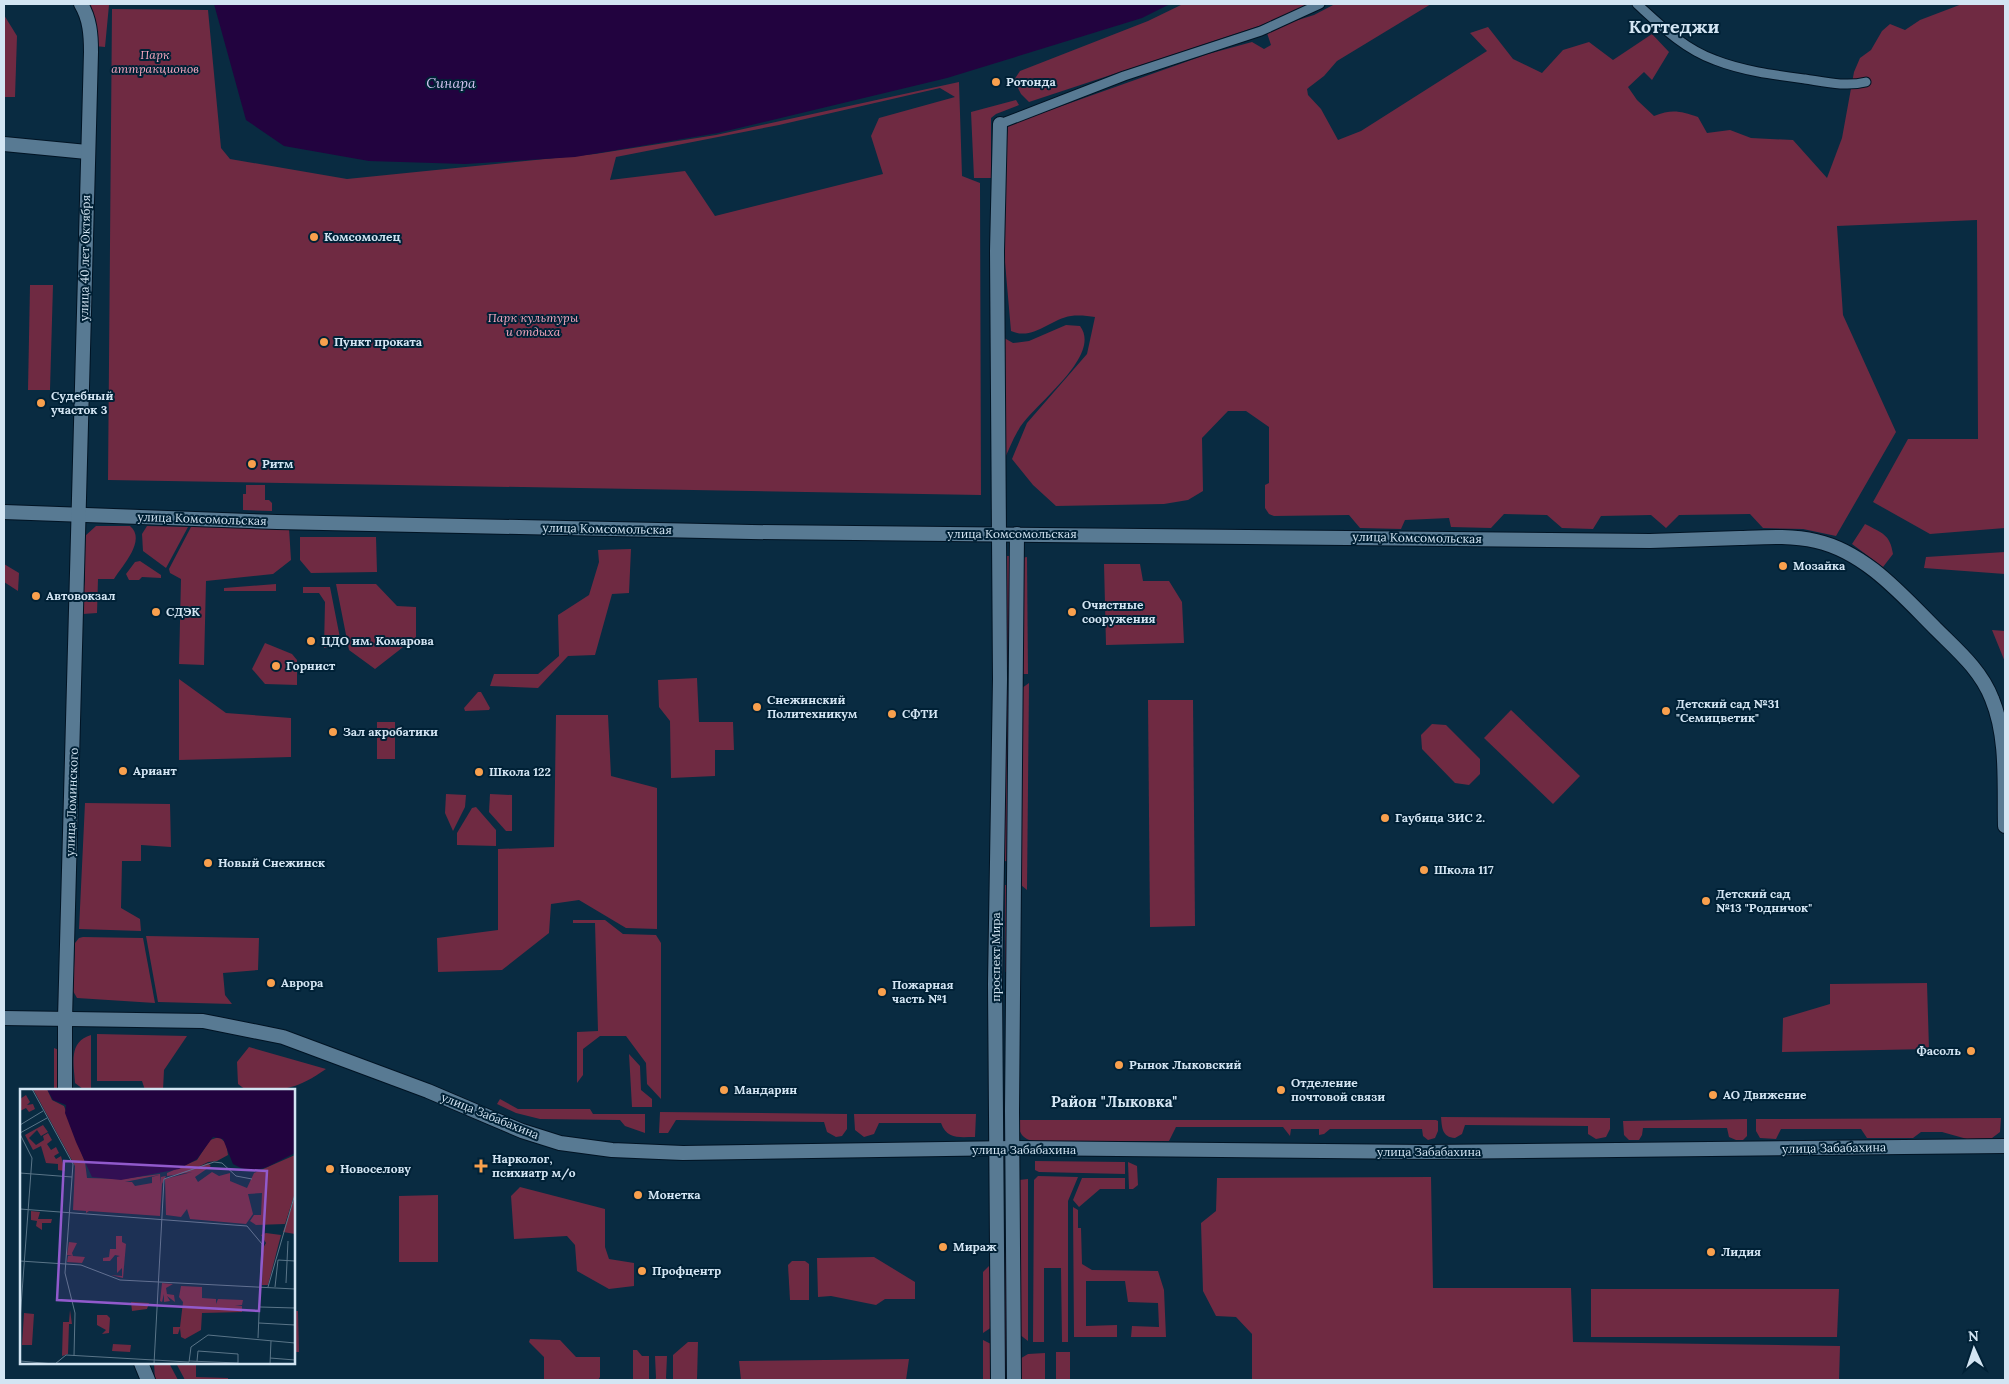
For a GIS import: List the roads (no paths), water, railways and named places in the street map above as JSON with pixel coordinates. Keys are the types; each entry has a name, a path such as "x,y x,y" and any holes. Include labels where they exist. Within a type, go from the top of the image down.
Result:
{"street":[{"name":"улица 40 лет Октября","path":"80,514 91,30 85,10 81,4"},
{"path":"1000,124 1124,76 1261,31 1320,4"},
{"path":"1637,4 1667,31 1689,47 1714,60 1749,70 1794,78 1853,85 1866,82"},
{"name":"проспект Мира","path":"998,1380 995,984 1000,679 997,251 1000,124"},
{"path":"4,144 87,152"},
{"name":"улица Комсомольская","path":"4,512 277,522 693,531 1650,541 1782,536 1816,541 1856,557 1897,590 1972,665 1983,680 2000,721 2005,826"},
{"name":"улица Ломинского","path":"65,1089 65,1019 80,514"},
{"name":"проспект Мира","path":"1014,1380 1013,984 1016,534"},
{"path":"1000,679 1016,678"},
{"path":"996,870 1014,869"},
{"path":"995,984 1013,984"},
{"name":"улица Забабахина","path":"4,1018 203,1021 283,1037 428,1091 522,1131 560,1143 612,1150 683,1153 1013,1148 1450,1152 2005,1146"},
{"path":"141,1364 148,1380"}],"water":[{"name":"Синара","path":"214,4 1170,4 1142,18 947,78 718,133 575,157 465,164 369,161 284,146 246,120"}],"place":[{"name":"Ротонда","path":"996,82"},
{"name":"Комсомолец","path":"314,237"},
{"name":"Пункт проката","path":"324,342"},
{"name":"Судебный участок 3","path":"41,403"},
{"name":"Ритм","path":"252,464"},
{"name":"Мозайка","path":"1783,566"},
{"name":"Автовокзал","path":"36,596"},
{"name":"СДЭК","path":"156,612"},
{"name":"Очистные сооружения","path":"1072,612"},
{"name":"ЦДО им. Комарова","path":"311,641"},
{"name":"Горнист","path":"276,666"},
{"name":"Снежинский Политехникум","path":"757,707"},
{"name":"Детский сад №31 \"Семицветик\"","path":"1666,711"},
{"name":"СФТИ","path":"892,714"},
{"name":"Зал акробатики","path":"333,732"},
{"name":"Ариант","path":"123,771"},
{"name":"Школа 122","path":"479,772"},
{"name":"Гаубица ЗИС 2.","path":"1385,818"},
{"name":"Новый Снежинск","path":"208,863"},
{"name":"Школа 117","path":"1424,870"},
{"name":"Детский сад №13 \"Родничок\"","path":"1706,901"},
{"name":"Аврора","path":"271,983"},
{"name":"Пожарная часть №1","path":"882,992"},
{"name":"Фасоль","path":"1971,1051"},
{"name":"Рынок Лыковский","path":"1119,1065"},
{"name":"Мандарин","path":"724,1090"},
{"name":"Отделение почтовой связи","path":"1281,1090"},
{"name":"АО Движение","path":"1713,1095"},
{"name":"Нарколог, психиатр м/о","path":"481,1166"},
{"name":"Новоселову","path":"330,1169"},
{"name":"Монетка","path":"638,1195"},
{"name":"Мираж","path":"943,1247"},
{"name":"Лидия","path":"1711,1252"},
{"name":"Профцентр","path":"642,1271"}],"district":[{"name":"Коттеджи","path":"1674,27"},
{"name":"Район \"Лыковка\"","path":"1114,1102"}],"park label":[{"name":"Парк аттракционов","path":"155,62"},
{"name":"Парк культуры и отдыха","path":"533,325"}]}
